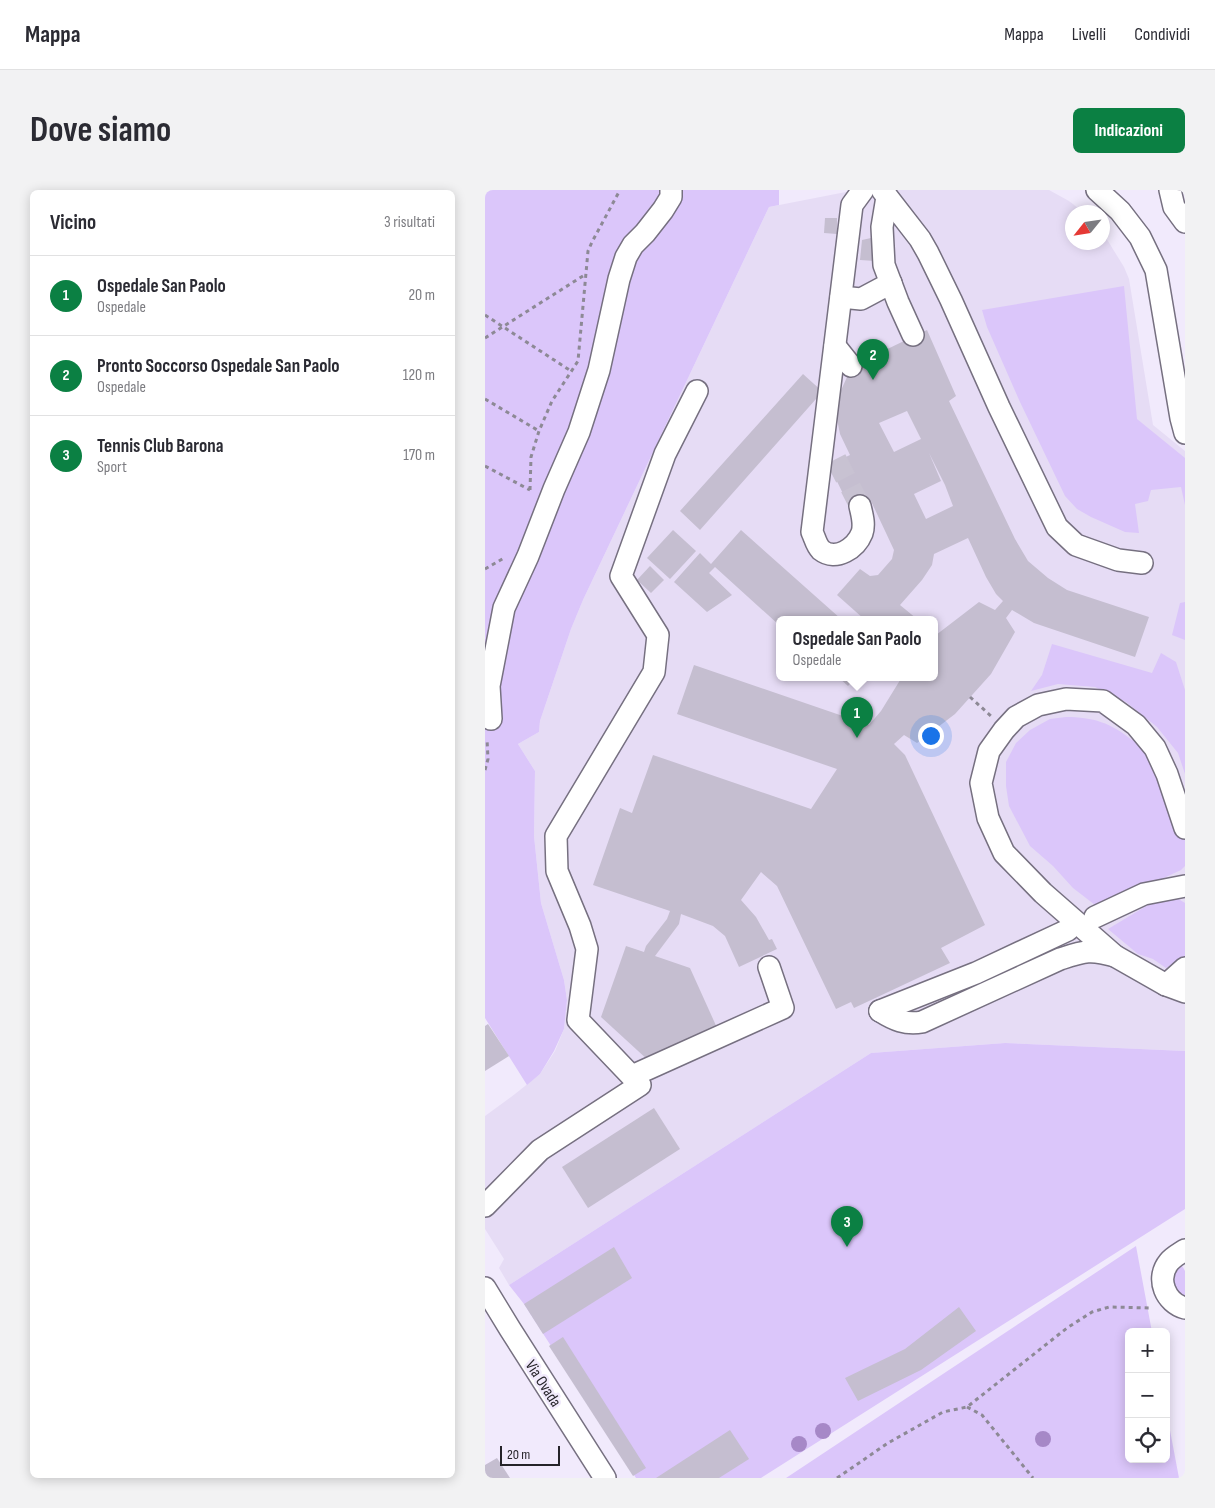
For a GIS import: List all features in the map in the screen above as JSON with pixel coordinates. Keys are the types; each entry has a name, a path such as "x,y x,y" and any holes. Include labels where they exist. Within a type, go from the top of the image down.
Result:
{"street":[{"path":"489,725 489,686 504,608 528,556 554,488 579,432 599,370 626,257 633,245 645,233 667,204 671,197 671,190"},
{"path":"859,506 863,522 862,532 857,542 843,554 829,554 822,550 812,532 852,205 863,190"},
{"path":"1097,190 1120,211 1140,237 1156,270 1185,433"},
{"path":"1170,190 1174,207 1185,222"},
{"path":"884,193 882,227 884,265 913,335"},
{"path":"884,193 920,239 928,253 1057,527 1076,544 1118,560 1142,563"},
{"path":"841,297 861,300 891,283"},
{"path":"835,346 851,366"},
{"path":"485,1206 540,1150 640,1085 578,1020 587,949 580,926 557,871 556,836 654,672 658,635 621,576 665,454 697,391"},
{"path":"824,434 837,459"},
{"path":"1185,828 1167,774 1155,748 1136,725 1103,702 1066,699 1038,705 1017,717 1004,730 989,751 981,783 988,818 1004,853 1043,893 1115,956 1175,988 1185,968"},
{"path":"1095,917 1144,894 1185,886"},
{"path":"1067,930 976,973 880,1011 893,1020 911,1024 922,1022 1060,959 1084,951 1115,956"},
{"path":"632,1076 783,1008 769,967"},
{"path":"1185,1250 1168,1263 1163,1272 1162,1283 1166,1294 1172,1302 1185,1308"},
{"name":"Via Ovada","path":"487,1294 605,1478"}],"path":[{"path":"529,499 531,490 531,457 539,431 552,402 578,362 588,251 620,190"},
{"path":"485,338 586,274"},
{"path":"485,315 571,372"},
{"path":"485,399 539,431"},
{"path":"485,466 531,490"},
{"path":"485,569 508,555"},
{"path":"485,770 489,725"},
{"path":"837,1478 887,1443 943,1412 967,1407 1067,1328 1092,1312 1109,1307 1153,1308"},
{"path":"967,1407 982,1415 1033,1478"}],"shaded area":[{"path":"485,190 779,190 779,205 769,207 583,600 571,629 540,721 539,732 518,744 535,771 534,836 541,903 564,980 567,1000 564,1029 554,1051 540,1074 527,1085 485,1018"},
{"path":"875,190 1049,190 1069,201 1074,205 1065,205 1065,250 1110,250 1110,244 1124,267 1129,279 1153,425 1185,451 1185,1051 1005,1043 871,1053 509,1285 499,1268 504,1259 485,1229 485,1116 540,1074 555,1051 564,1029 567,1000 564,980 541,903 534,836 535,771 518,744 539,732 540,721 571,629 769,207 851,191"},
{"path":"1124,286 1137,419 1185,458 1185,505 1181,487 1151,490 1148,501 1135,504 1139,533 1125,532 1091,517 1077,509 1065,496 1020,402 987,327 982,310"},
{"path":"1185,602 1185,640 1172,635 1180,603"},
{"path":"1052,644 1152,673 1161,653 1176,662 1185,690 1185,774 1178,753 1157,727 1126,702 1095,687 1058,684 1031,691 1042,675"},
{"path":"1066,717 1085,718 1101,722 1117,729 1132,740 1139,736 1185,837 1185,866 1181,870 1099,908 1073,888 1053,866 1030,846 1009,806 1006,786 1006,762 1016,743 1030,730 1050,719"},
{"path":"1175,897 1185,903 1185,959 1166,968 1153,959 1138,954 1108,929 1158,899"},
{"path":"1005,1043 1185,1051 1185,1209 761,1478 636,1478 524,1304 509,1285 871,1053"},
{"path":"1136,1246 1151,1328 1125,1328 1125,1463 1170,1463 1170,1430 1179,1478 786,1478"},
{"path":"1181,1264 1185,1271 1185,1297 1177,1290 1174,1282 1175,1273"}],"building":[{"path":"825,218 837,218 837,234 824,233"},
{"path":"871,238 875,261 860,260 862,240"},
{"path":"927,330 956,396 949,401 1015,539 1028,561 1048,578 1067,590 1149,617 1135,657 1034,623 1012,610 1006,618 1015,632 991,674 955,714 917,743 904,735 894,744 905,755 985,925 941,948 950,963 854,1008 851,1002 836,1009 777,886 761,872 741,900 756,917 769,940 772,939 777,949 739,967 725,936 713,926 681,914 679,924 655,956 690,968 718,1030 649,1061 601,1017 626,946 644,952 646,946 667,919 670,911 593,885 620,808 632,813 653,755 811,809 837,769 677,714 694,665 869,725 881,711 900,681 938,681 938,633 979,602 995,610 1003,601 996,594 986,577 968,538 934,554 932,565 922,580 900,605 913,616 861,616 837,595 860,569 870,576 878,575 892,559 894,550 871,501 851,510 829,465 850,455 840,434 837,418 839,395 847,377 864,357 877,350 879,353","holes":["907,411 921,439 894,452 879,423","929,453 953,506 926,519 914,494 941,481"]},
{"path":"803,374 824,393 822,404 816,399 700,530 680,511"},
{"path":"673,530 696,551 670,579 647,558"},
{"path":"741,530 838,616 776,616 776,622 715,567 709,573 732,595 707,612 674,582 700,553 711,564"},
{"path":"650,566 664,580 651,593 637,580"},
{"path":"842,681 852,681 848,686"},
{"path":"488,1024 509,1056 485,1071 485,1026"},
{"path":"654,1108 680,1149 588,1208 562,1167"},
{"path":"614,1247 632,1278 543,1334 524,1304"},
{"path":"959,1307 976,1331 921,1370 858,1401 845,1378 905,1349"},
{"path":"563,1337 646,1468 633,1476 549,1346"},
{"path":"730,1430 749,1459 719,1478 656,1478"},
{"path":"497,1458 510,1478 485,1478 485,1465"}],"tunnel":[{"path":"836,459 860,506"}],"place":[{"name":"Pronto Soccorso Ospedale San Paolo","path":"873,380"},
{"name":"Ospedale San Paolo","path":"857,738"},
{"name":"Tennis Club Barona","path":"847,1247"}]}
